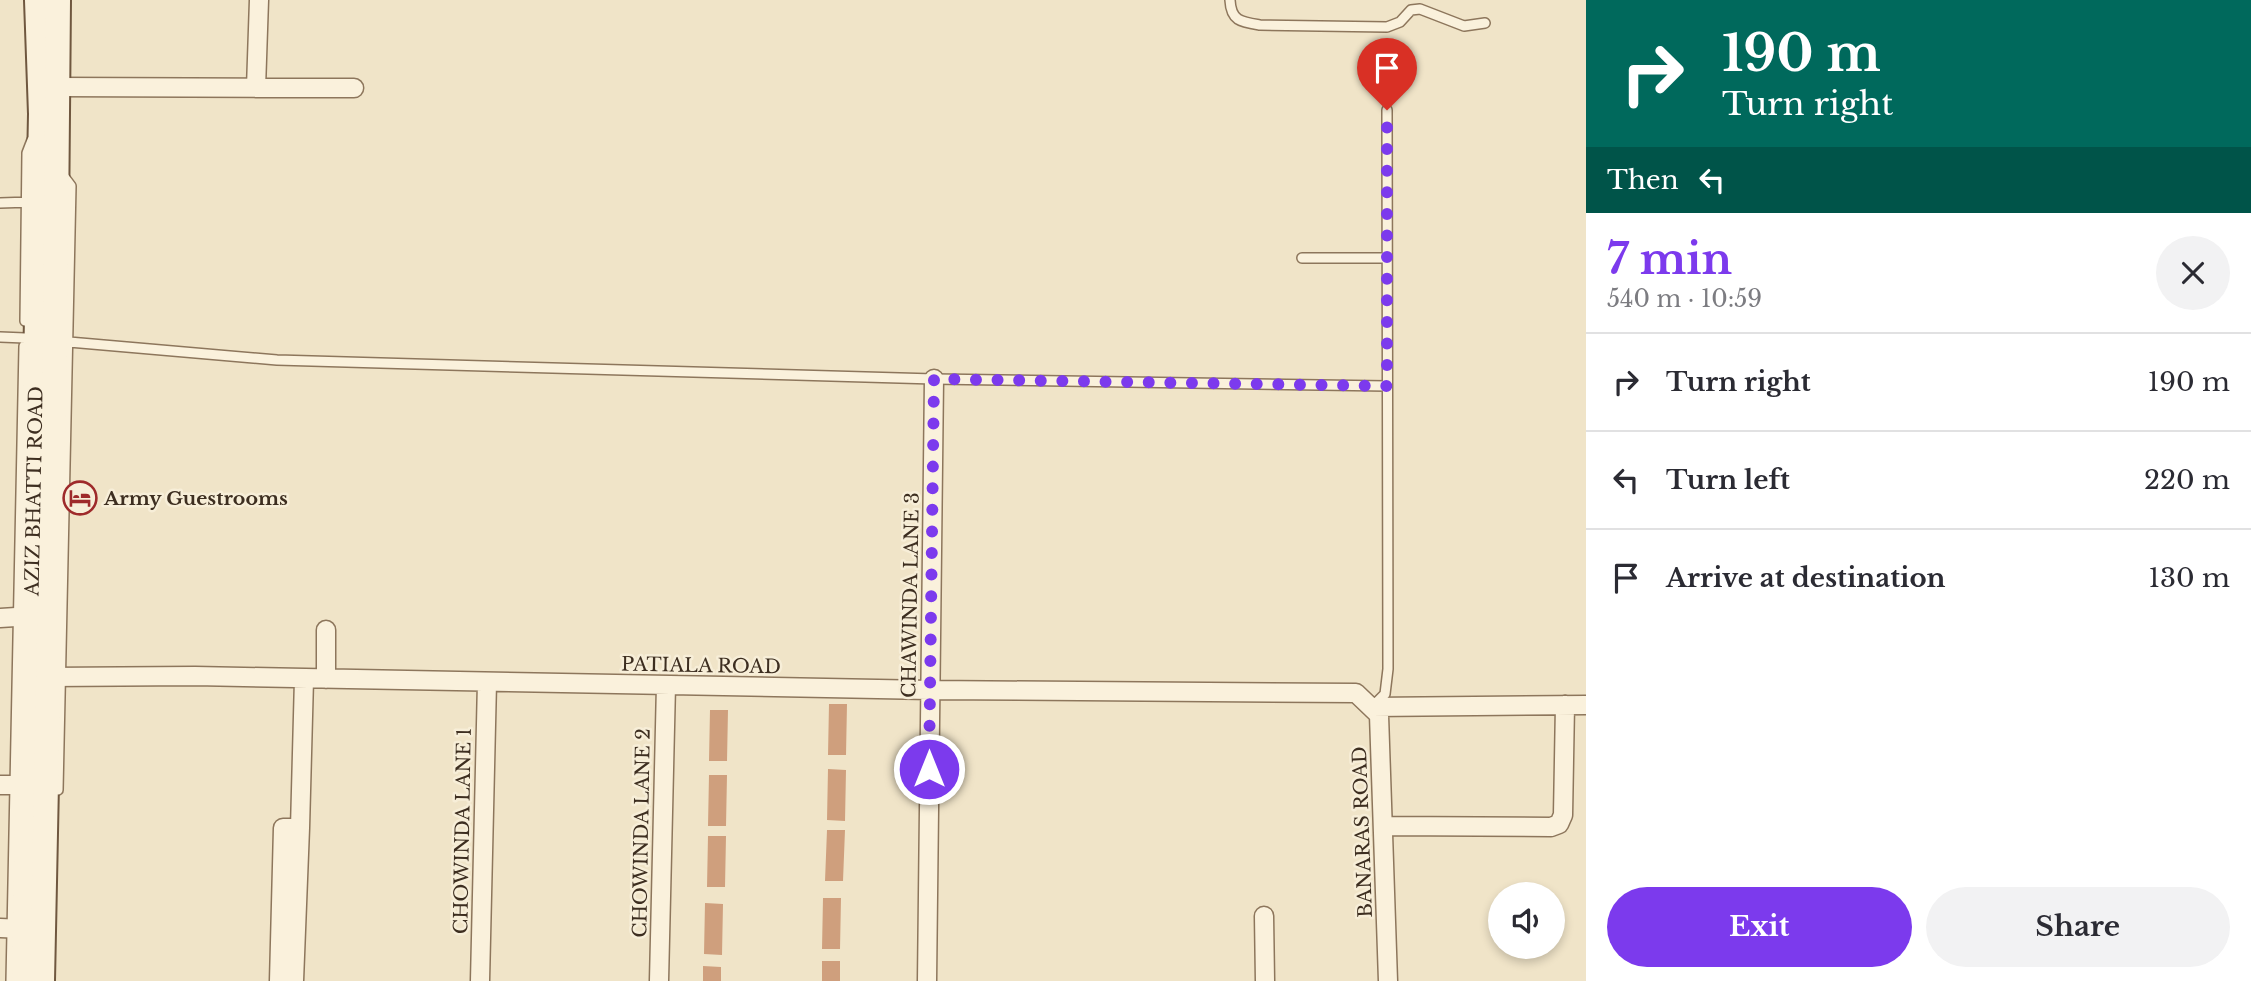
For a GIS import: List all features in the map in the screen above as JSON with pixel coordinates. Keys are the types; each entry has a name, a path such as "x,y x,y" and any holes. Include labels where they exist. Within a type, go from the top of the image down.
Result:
{"main road":[{"name":"AZIZ BHATTI ROAD","path":"24,981 12,928 32,202 41,114 37,0"},
{"name":"AZIZ BHATTI ROAD","path":"41,981 54,677 58,0"}],"street":[{"path":"256,88 259,0"},
{"path":"58,87 354,88"},
{"name":"CHAWINDA LANE 3","path":"927,981 934,379"},
{"path":"326,630 326,679"},
{"name":"PATIALA ROAD","path":"54,677 929,690 1356,693 1372,707"},
{"path":"287,973 283,828 300,828 304,679"},
{"name":"CHOWINDA LANE 1","path":"480,981 487,682"},
{"name":"CHOWINDA LANE 2","path":"659,981 666,685"},
{"path":"1383,826 1551,827 1559,824 1563,815 1564,705"},
{"path":"1372,707 1586,705"},
{"name":"BANARAS ROAD","path":"1372,707 1379,715 1388,981"},
{"path":"1264,916 1265,981"}],"lane":[{"path":"1230,0 1232,16 1239,22 1260,25 1387,27 1400,22 1411,10 1420,9 1464,26 1485,23"},
{"path":"1372,707 1385,694 1388,669 1387,110"},
{"path":"58,168 71,186 69,342 54,677 58,803"},
{"path":"0,204 32,202 8,618 14,785"},
{"path":"1302,258 1387,258"},
{"path":"0,337 24,338"},
{"path":"69,342 277,360 934,379 1387,386"},
{"path":"54,942 55,887"},
{"path":"11,981 12,928"}],"building":[{"path":"829,704 847,704 846,755 828,755"},
{"path":"710,710 728,710 727,761 709,761"},
{"path":"828,769 846,770 845,821 827,820"},
{"path":"709,775 727,775 726,826 708,826"},
{"path":"827,830 845,830 843,881 825,881"},
{"path":"708,836 726,836 725,887 707,887"},
{"path":"823,898 841,898 840,949 822,949"},
{"path":"705,903 723,904 722,955 704,954"},
{"path":"822,961 840,961 840,981 822,981"},
{"path":"703,966 721,967 721,981 703,981"}],"place":[{"name":"Army Guestrooms","path":"80,498"}],"route":[{"path":"929,769 934,379 1387,386 1387,110"}]}
